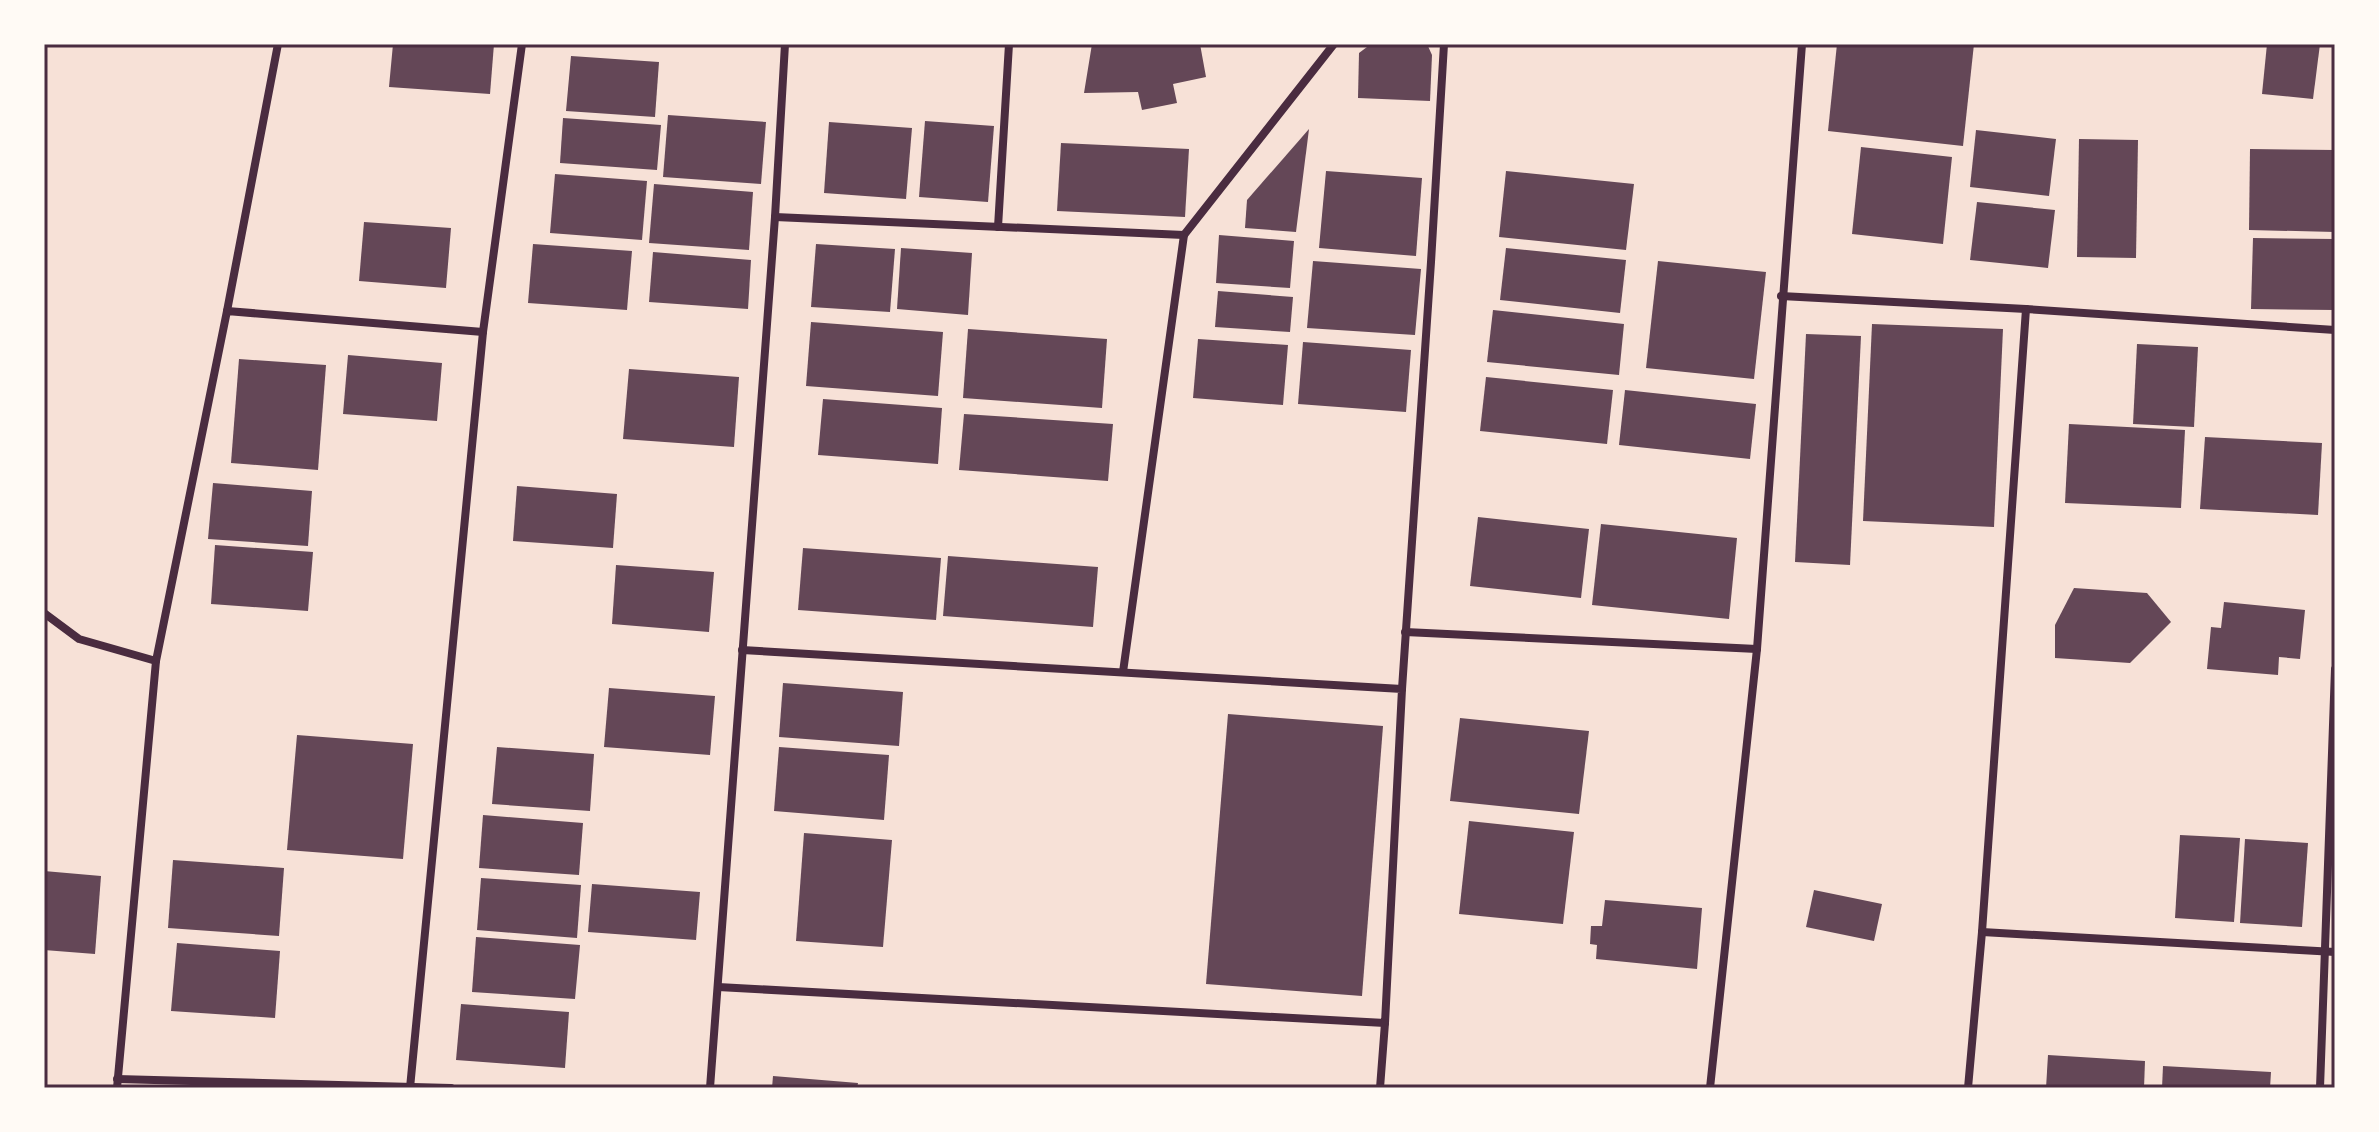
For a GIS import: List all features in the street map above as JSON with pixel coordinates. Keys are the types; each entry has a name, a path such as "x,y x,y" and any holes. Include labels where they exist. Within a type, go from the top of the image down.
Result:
{"street":[{"path":"278,44 156,661 117,1084 451,1088"},
{"path":"410,1087 483,332 522,44"},
{"path":"710,1088 775,217 785,44"},
{"path":"998,227 1009,44"},
{"path":"1123,672 1184,235 1334,44"},
{"path":"1380,1088 1405,632 1444,44"},
{"path":"1710,1088 1757,649 1802,44"},
{"path":"775,217 1184,235"},
{"path":"1781,296 2335,330"},
{"path":"1968,1088 2026,309"},
{"path":"227,311 483,332"},
{"path":"44,613 79,639 156,661"},
{"path":"1405,632 1757,649"},
{"path":"742,650 1402,689"},
{"path":"2320,1088 2335,669"},
{"path":"1982,932 2335,952"},
{"path":"718,987 1385,1023"}],"building":[{"path":"393,44 494,44 490,94 389,87"},
{"path":"1092,44 1200,44 1206,77 1173,84 1177,103 1142,110 1138,92 1084,93"},
{"path":"1371,44 1427,44 1432,55 1430,101 1358,98 1359,53"},
{"path":"1837,44 1974,44 1963,146 1828,131"},
{"path":"2267,44 2320,44 2313,99 2262,94"},
{"path":"571,56 659,62 655,117 566,111"},
{"path":"668,115 766,122 761,184 663,177"},
{"path":"563,118 661,125 657,170 560,163"},
{"path":"925,121 994,126 988,202 919,197"},
{"path":"829,122 912,128 906,199 824,193"},
{"path":"1309,129 1296,232 1245,228 1247,200"},
{"path":"1976,130 2056,139 2049,196 1970,187"},
{"path":"2079,139 2138,140 2136,258 2077,257"},
{"path":"1061,143 1189,149 1185,217 1057,211"},
{"path":"1861,147 1952,157 1943,244 1852,234"},
{"path":"2250,149 2335,150 2335,232 2249,230"},
{"path":"1326,171 1422,178 1416,256 1319,248"},
{"path":"1506,171 1634,184 1626,250 1499,237"},
{"path":"555,174 647,181 642,240 550,233"},
{"path":"654,184 753,192 749,250 649,243"},
{"path":"1977,202 2055,210 2048,268 1970,260"},
{"path":"364,222 451,228 446,288 359,281"},
{"path":"1219,235 1294,241 1290,288 1216,283"},
{"path":"2253,238 2335,239 2335,310 2251,309"},
{"path":"533,244 632,251 627,310 528,303"},
{"path":"816,244 895,249 890,312 811,307"},
{"path":"901,248 972,253 968,315 897,309"},
{"path":"1506,248 1626,260 1620,313 1500,300"},
{"path":"653,252 751,260 748,309 649,302"},
{"path":"1313,261 1421,269 1415,335 1307,328"},
{"path":"1658,261 1766,272 1754,379 1646,368"},
{"path":"1218,291 1293,297 1290,332 1215,327"},
{"path":"1493,310 1624,324 1619,375 1487,362"},
{"path":"811,322 943,332 938,396 806,386"},
{"path":"1872,324 2003,329 1994,527 1863,521"},
{"path":"968,329 1107,339 1102,408 963,398"},
{"path":"1806,334 1861,336 1850,565 1795,562"},
{"path":"1198,339 1288,345 1283,405 1193,398"},
{"path":"1303,342 1411,350 1406,412 1298,404"},
{"path":"2137,344 2198,347 2194,427 2133,424"},
{"path":"348,355 442,363 437,421 343,414"},
{"path":"239,359 326,365 318,470 231,463"},
{"path":"629,369 739,377 734,447 623,439"},
{"path":"1486,377 1613,390 1607,444 1480,431"},
{"path":"1625,390 1756,404 1750,459 1619,445"},
{"path":"823,399 942,408 938,464 818,455"},
{"path":"964,414 1113,424 1108,481 959,470"},
{"path":"2069,424 2185,430 2181,508 2065,503"},
{"path":"2205,437 2322,443 2318,515 2200,509"},
{"path":"213,483 312,491 308,546 208,539"},
{"path":"517,486 617,494 613,548 513,541"},
{"path":"1478,517 1589,529 1581,598 1470,586"},
{"path":"1601,524 1737,538 1729,619 1592,605"},
{"path":"215,545 313,552 308,611 211,604"},
{"path":"803,548 941,558 936,620 798,610"},
{"path":"948,556 1098,567 1093,627 943,616"},
{"path":"616,565 714,572 709,632 612,624"},
{"path":"2074,588 2147,593 2171,622 2130,663 2055,658 2055,625"},
{"path":"2224,602 2305,610 2300,659 2279,657 2278,675 2207,669 2211,627 2221,628"},
{"path":"783,683 903,692 899,746 779,737"},
{"path":"609,688 715,696 710,755 604,747"},
{"path":"1228,714 1383,726 1362,996 1206,984"},
{"path":"1460,718 1589,731 1579,814 1450,801"},
{"path":"297,735 413,744 403,859 287,850"},
{"path":"497,747 594,754 590,811 492,804"},
{"path":"779,747 889,755 884,820 774,811"},
{"path":"483,815 583,823 579,875 479,868"},
{"path":"1469,821 1574,832 1563,924 1459,914"},
{"path":"804,833 892,840 883,947 796,941"},
{"path":"2180,835 2240,838 2234,922 2175,918"},
{"path":"2245,839 2308,843 2302,927 2240,923"},
{"path":"173,860 284,868 279,936 168,928"},
{"path":"44,871 101,876 95,954 44,950"},
{"path":"481,878 581,885 577,938 477,930"},
{"path":"592,884 700,892 696,940 588,932"},
{"path":"1814,890 1882,904 1874,941 1806,927"},
{"path":"1605,900 1702,908 1697,969 1596,959 1597,945 1590,944 1591,926 1602,926"},
{"path":"476,937 580,945 575,999 472,992"},
{"path":"177,943 280,951 275,1018 171,1011"},
{"path":"461,1004 569,1012 565,1068 456,1060"},
{"path":"2048,1055 2145,1061 2144,1088 2046,1088"},
{"path":"2163,1066 2271,1072 2270,1088 2162,1088"},
{"path":"773,1076 858,1083 857,1088 772,1088"}]}
